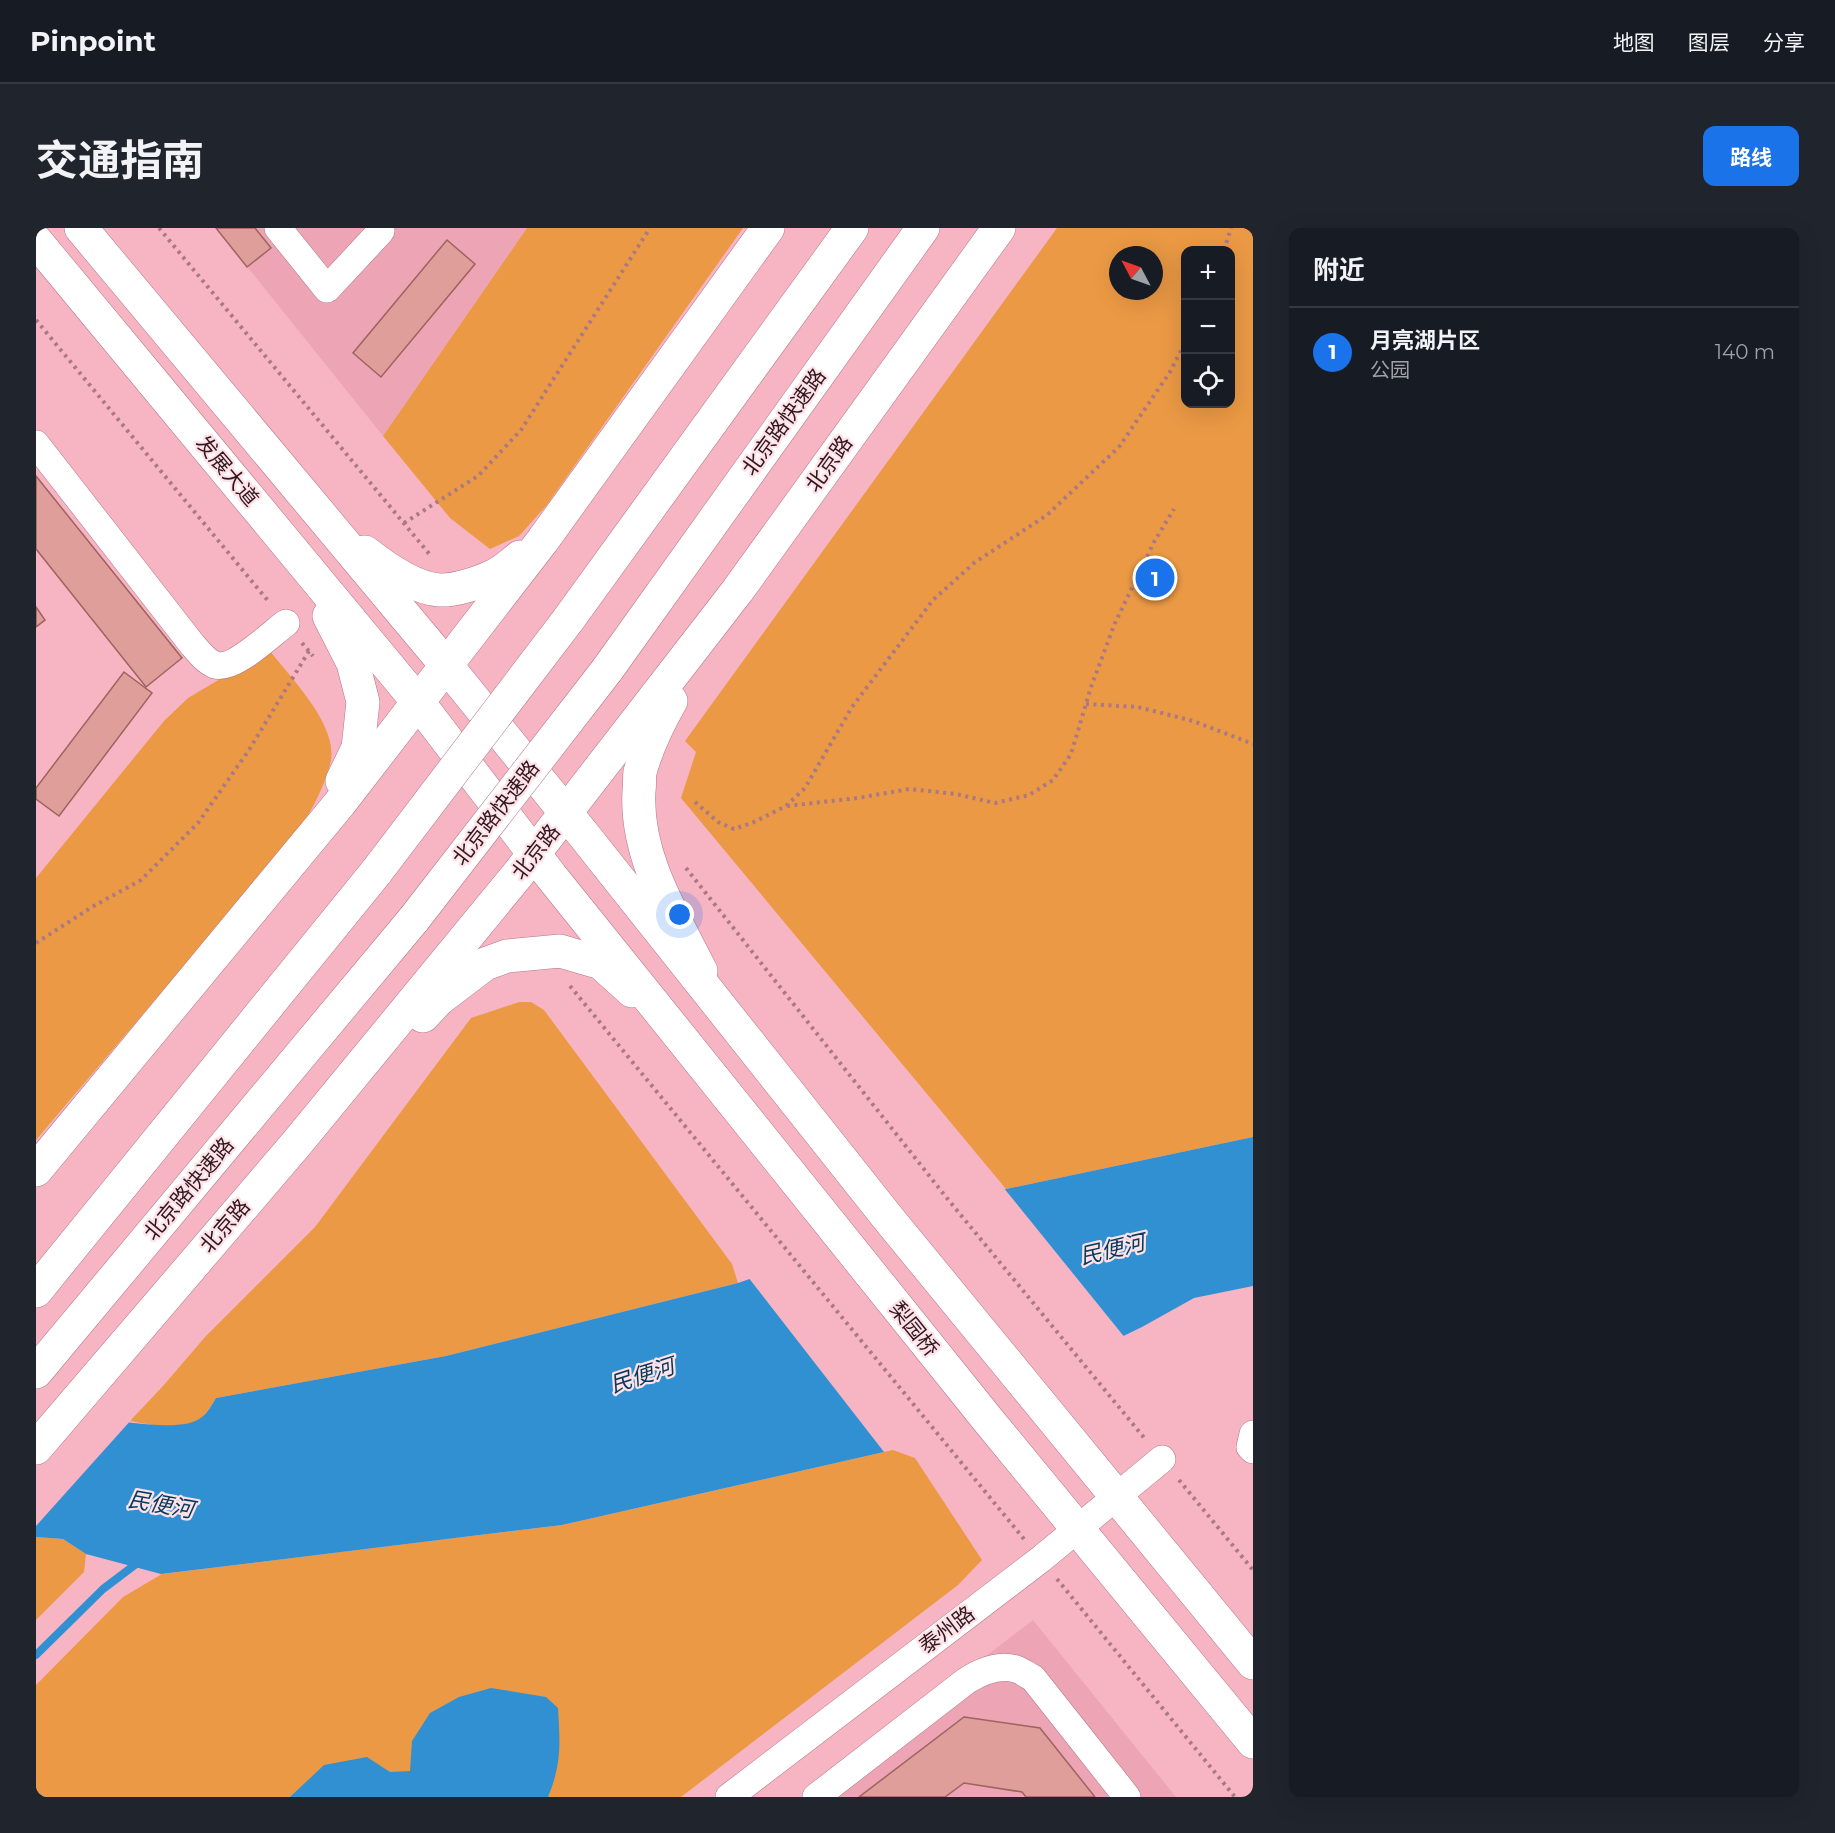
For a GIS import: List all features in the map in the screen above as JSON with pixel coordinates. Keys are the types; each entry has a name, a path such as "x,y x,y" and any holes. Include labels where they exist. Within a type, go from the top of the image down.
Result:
{"main road":[{"name":"发展大道","path":"81,228 446,665 715,1000"},
{"path":"36,1170 340,803 543,540 768,228"},
{"path":"36,1291 384,862 568,620 852,228"},
{"name":"北京路快速路","path":"36,1372 414,920 607,670 923,228"},
{"name":"北京路","path":"36,1448 297,1143 535,854 738,590 999,228"},
{"name":"发展大道","path":"36,241 418,702 670,1024"},
{"path":"326,521 385,567 414,582 439,590 474,584 495,576 543,540"},
{"path":"297,556 353,663 363,702 358,748 339,788 299,851"},
{"path":"738,590 655,728 639,775 638,808 643,840 657,880 715,1000 888,1218 1253,1663"},
{"path":"297,1143 440,999 485,964 507,956 560,951 601,963 670,1024"},
{"name":"梨园桥","path":"670,1024 988,1420 1253,1742"}],"street":[{"path":"278,228 327,290 381,231 379,228"},
{"path":"36,444 191,643 211,663 221,666 232,664 286,623"},
{"path":"1253,1434 1250,1447 1253,1450"},
{"name":"泰州路","path":"729,1797 1041,1559 1162,1459"},
{"path":"816,1797 966,1681 980,1672 998,1668 1016,1669 1033,1678 1127,1797"}],"path":[{"path":"159,228 457,587"},
{"path":"404,523 478,476 521,430 650,228"},
{"path":"1225,246 1231,228"},
{"path":"696,802 718,822 734,828 754,822 786,806 805,788 852,707 933,600 974,563 1047,515 1119,447 1170,372 1181,349"},
{"path":"786,806 858,798 909,789 956,794 995,803 1029,795 1053,780 1071,754 1115,623 1154,542 1174,509"},
{"path":"36,943 141,879 198,824 249,750 309,651"},
{"path":"1086,704 1138,707 1192,720 1253,744"},
{"path":"682,863 946,1197 1090,1372"},
{"path":"542,952 1235,1797"}],"shaded area":[{"path":"216,228 527,228 383,436"},
{"path":"527,228 743,228 546,506 519,536 490,549 450,518 383,436"},
{"path":"1057,228 1253,228 1253,1137 1006,1189 681,798 696,752 685,741"},
{"path":"269,650 311,702 327,732 331,746 331,760 319,795 301,828 36,1140 36,878 164,721 188,698"},
{"path":"519,1002 531,1002 544,1010 732,1264 738,1283 446,1356 216,1398 202,1418 186,1425 167,1426 130,1421 205,1337 315,1227 471,1018"},
{"path":"893,1450 915,1458 982,1560 958,1585 681,1797 36,1797 36,1685 123,1597 162,1574 562,1525"},
{"path":"36,1537 63,1539 86,1554 84,1572 36,1620"},
{"path":"1033,1620 1176,1797 801,1797"}],"water":[{"name":"民便河","path":"1253,1137 1253,1286 1194,1298 1142,1327 884,1452 562,1525 161,1574 86,1554 63,1539 36,1537 36,1405 122,1422 171,1425 189,1423 202,1417 216,1398 446,1356 738,1283 1006,1189"},
{"path":"491,1688 546,1697 558,1708 559,1753 556,1774 548,1797 290,1797 324,1765 367,1757 390,1772 410,1771 412,1741 430,1713 459,1697"}],"pier":[{"path":"1003,1187 1126,1339 913,1442 884,1452 748,1277"},
{"path":"36,1402 132,1419 36,1526"}],"building":[{"path":"216,228 255,228 271,248 247,267"},
{"path":"447,240 475,264 381,377 353,353"},
{"path":"36,476 182,658 146,687 36,549"},
{"path":"36,607 45,620 36,627"},
{"path":"124,672 152,693 59,816 36,799 36,788"},
{"path":"964,1717 1040,1728 1095,1797 1026,1797 1022,1792 964,1783 945,1797 859,1797"}],"waterway":[{"path":"36,1655 103,1589 140,1561"}],"place":[{"name":"月亮湖片区","path":"1155,578"}]}
